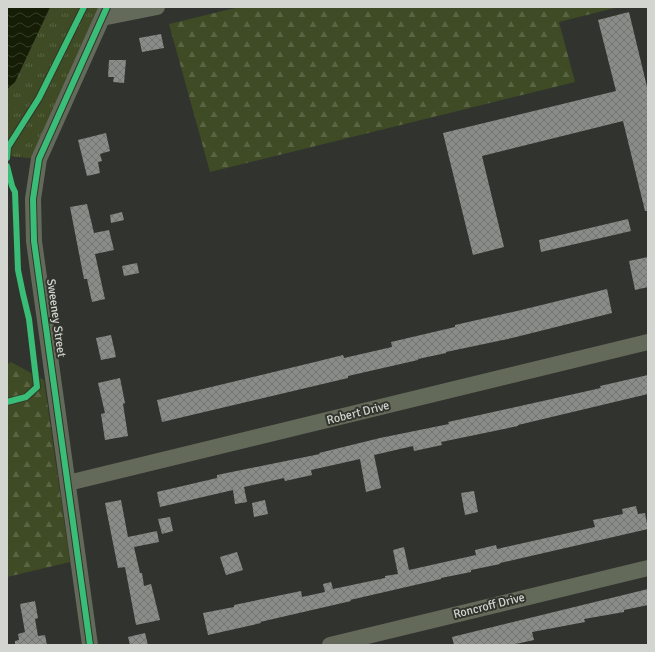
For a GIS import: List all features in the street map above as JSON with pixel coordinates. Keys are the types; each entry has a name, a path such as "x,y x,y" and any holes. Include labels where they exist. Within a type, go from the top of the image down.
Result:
{"street":[{"path":"105,13 157,7"},
{"name":"Sweeney Street","path":"90,645 34,241 33,199 39,159 105,13"},
{"name":"Robert Drive","path":"68,483 648,342"},
{"name":"Roncroff Drive","path":"330,645 648,568"}],"green space":[{"path":"50,7 107,7 39,159 7,156 7,89 15,82"},
{"path":"239,7 619,7 559,22 575,82 210,172 169,24"},
{"path":"11,362 44,380 70,562 7,577 7,365"}],"water":[{"path":"7,7 50,7 15,82 7,89"}],"building":[{"path":"629,12 648,91 648,211 645,211 623,121 482,156 504,247 473,255 443,133 616,91 598,20"},
{"path":"161,34 164,48 142,52 139,38"},
{"path":"109,60 126,60 124,83 113,82 114,77 108,77"},
{"path":"106,133 110,151 100,154 102,161 98,162 100,173 87,176 78,140"},
{"path":"87,204 94,233 109,230 114,250 95,254 105,299 92,302 87,279 84,279 70,207"},
{"path":"122,212 124,220 111,223 110,215"},
{"path":"628,219 631,231 541,252 539,240"},
{"path":"648,257 648,287 635,290 629,261"},
{"path":"137,263 139,273 124,276 122,266"},
{"path":"607,289 612,313 162,422 157,400 343,355 344,358 392,347 391,342 455,327 455,325"},
{"path":"111,335 116,357 101,360 96,338"},
{"path":"648,375 648,394 518,426 441,442 442,445 414,451 413,446 374,455 381,488 366,492 360,459 311,470 312,475 285,481 284,478 244,487 247,502 235,504 233,490 160,507 157,492 217,478 217,475 320,454 319,453 380,438 449,424 448,422 601,388 600,386"},
{"path":"120,378 125,403 123,404 128,436 105,440 101,414 105,413 98,383"},
{"path":"474,491 478,512 465,515 461,493"},
{"path":"121,500 128,537 157,531 159,542 134,547 140,573 142,573 144,586 151,584 160,620 136,625 125,567 118,568 105,503"},
{"path":"265,500 268,514 254,517 252,503"},
{"path":"636,506 638,514 645,513 648,529 500,563 471,570 471,572 208,635 203,613 301,591 302,597 325,592 323,584 331,582 333,589 398,574 393,550 404,547 409,570 476,555 475,550 496,545 497,549 595,527 593,520 623,514 622,509"},
{"path":"170,517 173,531 162,534 158,519"},
{"path":"237,552 243,570 226,575 220,557"},
{"path":"648,589 648,605 624,610 624,612 584,619 585,622 532,632 534,640 511,645 454,645 452,637"},
{"path":"35,601 38,618 35,619 38,636 45,635 47,645 15,645 15,641 19,640 18,634 25,632 20,604"},
{"path":"145,633 148,645 130,645 128,637"}],"cycle path":[{"path":"7,158 8,147 39,98 84,7"},
{"path":"90,645 34,241 33,199 39,159 107,7"},
{"path":"7,166 15,192 18,270 29,319 37,387 26,397 7,402"}]}
